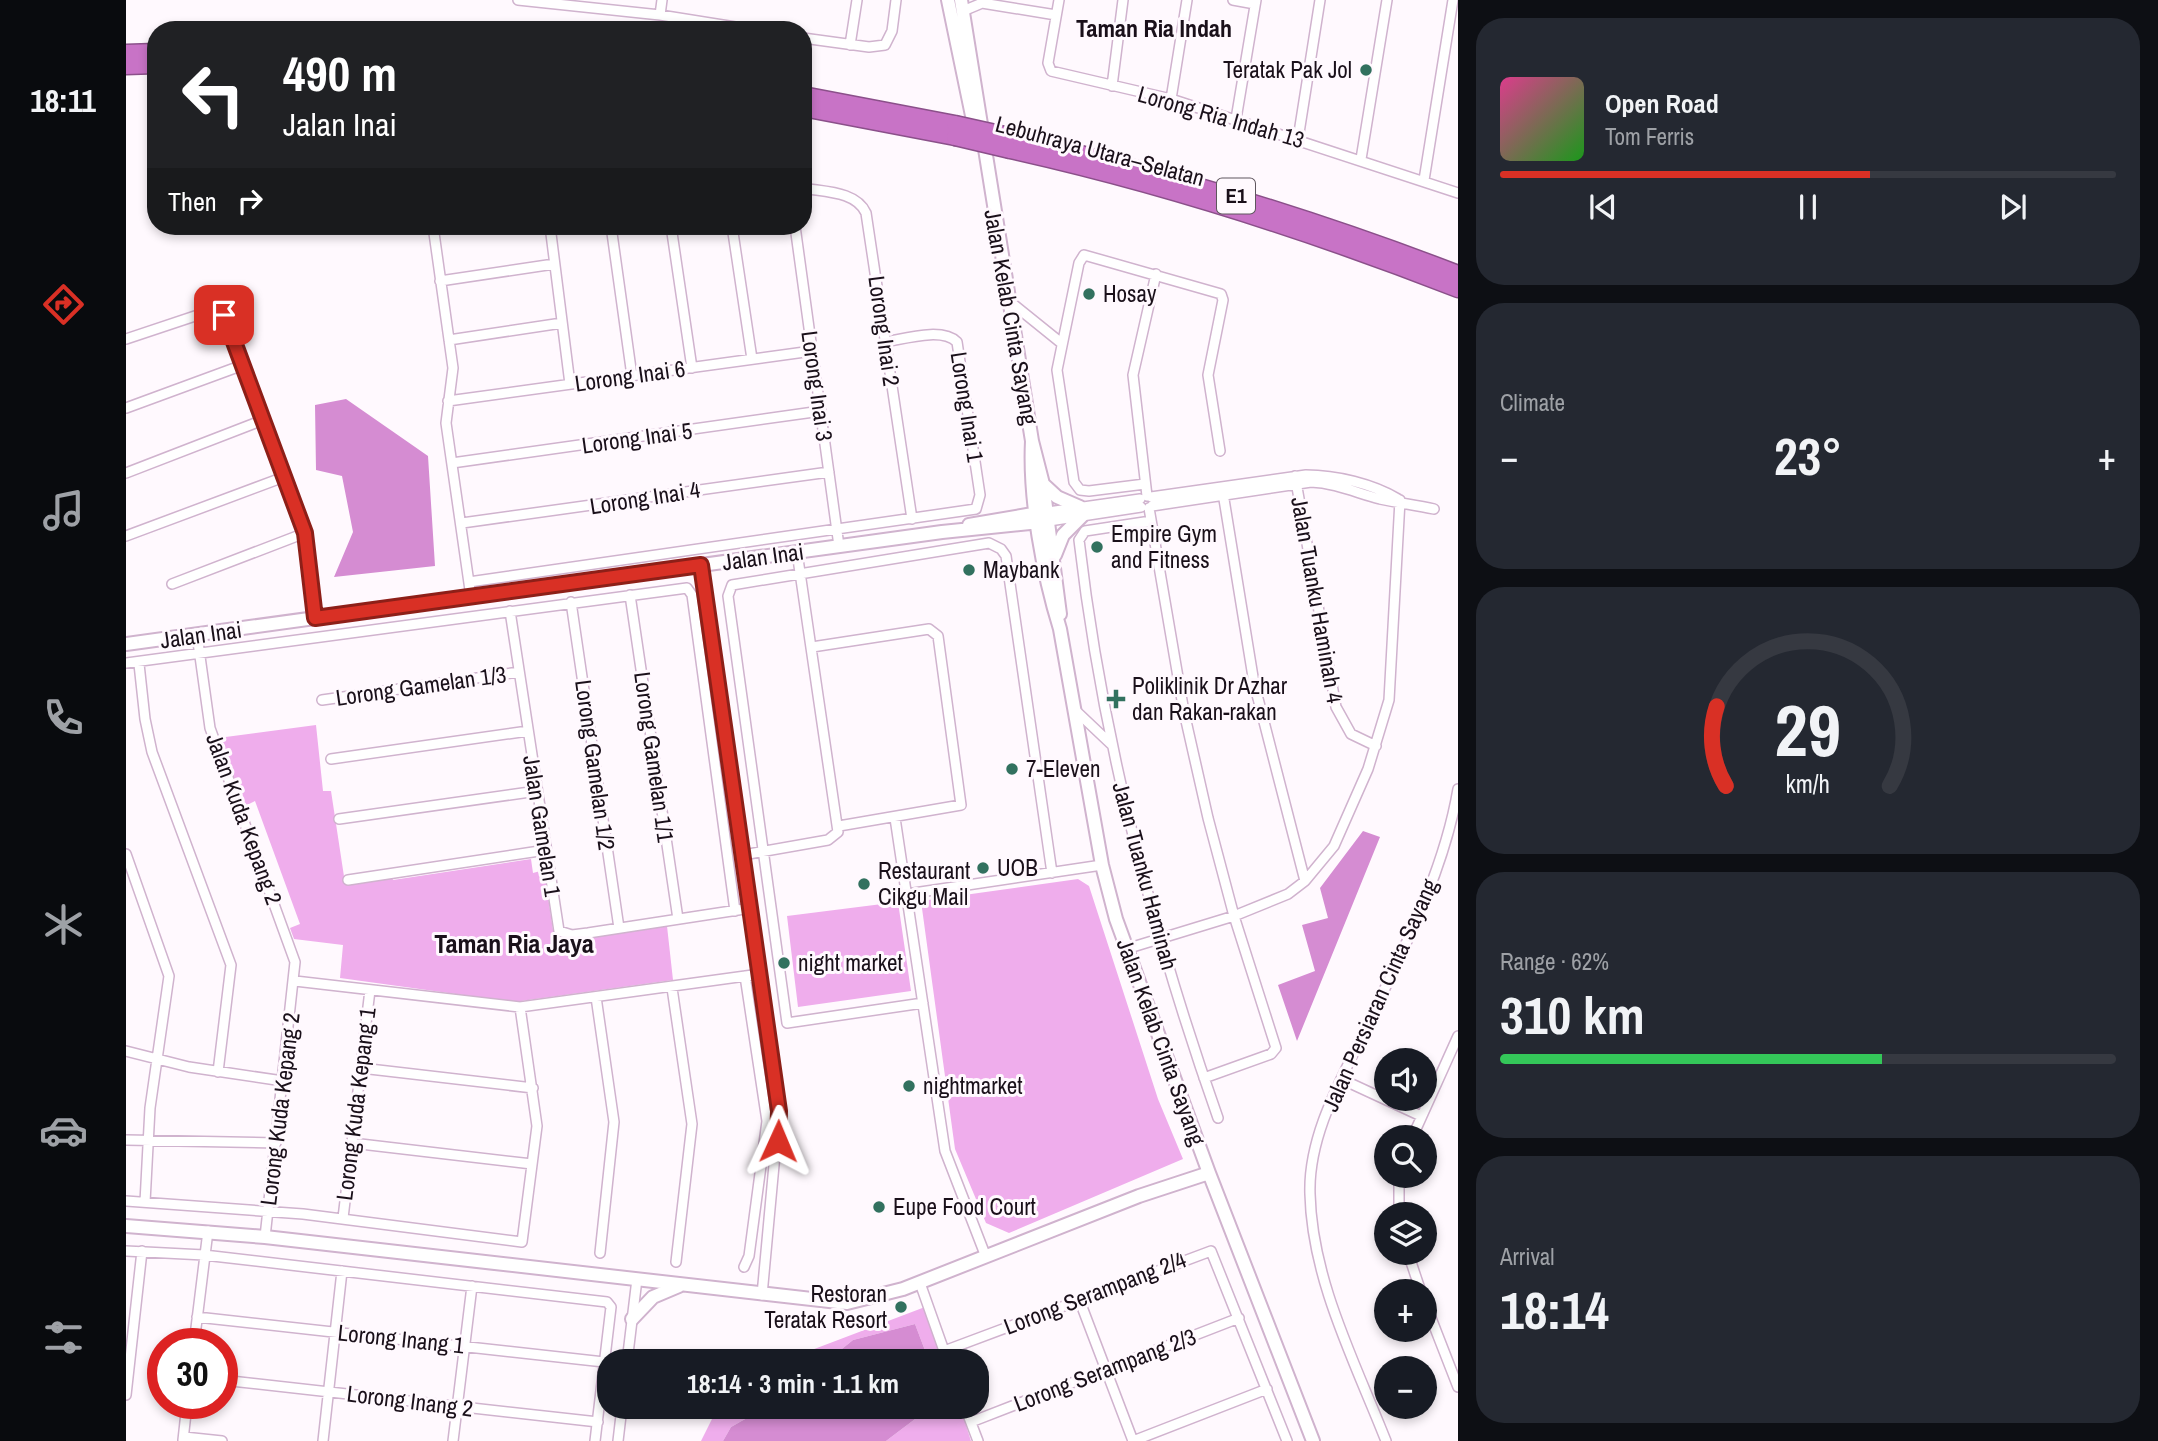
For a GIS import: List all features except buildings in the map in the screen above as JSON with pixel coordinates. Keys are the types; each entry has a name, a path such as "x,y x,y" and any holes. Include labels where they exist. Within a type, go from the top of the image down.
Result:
{"highway":[{"path":"126,53 147,52"},
{"path":"126,66 147,65"},
{"name":"Lebuhraya Utara–Selatan","path":"812,97 1228,194 1342,231 1458,274"},
{"name":"Lebuhraya Utara–Selatan","path":"812,109 955,131"},
{"name":"Lebuhraya Utara–Selatan","path":"1009,143 1277,223 1458,289"}],"main road":[{"name":"Jalan Kelab Cinta Sayang","path":"948,0 990,192 1032,441 1049,562 1050,598 1060,629 1102,865 1126,949 1195,1137 1313,1441"},
{"name":"Jalan Kelab Cinta Sayang","path":"962,5 988,151 990,192"},
{"path":"1038,485 1081,512 1063,535 1049,562 1037,542 1010,522 1038,485"},
{"name":"Jalan Inai","path":"126,644 1043,517"},
{"path":"1180,1181 1196,1164 1195,1137"},
{"path":"126,1226 265,1237 846,1303 870,1300 920,1283 1180,1181 1209,1173"},
{"path":"1180,1181 1209,1189 1225,1212"},
{"path":"632,1319 653,1297 682,1285"}],"street":[{"path":"518,0 587,3 698,21"},
{"path":"660,15 662,0"},
{"path":"850,46 857,0"},
{"path":"812,40 850,46 878,47 889,40 896,0"},
{"name":"Lorong Ria Indah 13","path":"1059,0 1049,69 1171,99 1361,159 1458,193"},
{"path":"1112,86 1124,0"},
{"path":"1171,99 1187,0"},
{"path":"1233,0 1256,2 1236,119"},
{"path":"1298,139 1320,0"},
{"path":"1361,159 1387,0"},
{"path":"1424,180 1453,0"},
{"path":"962,5 983,1 1056,15"},
{"name":"Lorong Inai 2","path":"812,190 849,197 865,209 912,519"},
{"path":"434,235 453,368 446,423 471,597"},
{"path":"551,235 570,384"},
{"path":"612,235 632,376"},
{"path":"672,235 692,368"},
{"path":"733,235 752,359"},
{"name":"Lorong Inai 3","path":"796,235 839,546"},
{"path":"1145,484 1089,491 1080,489 1074,482 1058,382 1060,342 1082,257 1090,255 1221,294 1223,300 1208,375 1220,451"},
{"path":"440,281 554,264"},
{"path":"1156,274 1133,376 1147,502 1184,712 1234,916 1276,1050 1204,1078"},
{"path":"1009,300 1060,342"},
{"path":"126,339 218,310 226,319 305,533 315,618"},
{"path":"449,340 562,323"},
{"name":"Lorong Inai 1","path":"885,342 939,335 952,337 957,342 979,505 971,510 912,519"},
{"name":"Lorong Inai 6","path":"448,401 812,351"},
{"path":"126,408 243,365"},
{"name":"Lorong Inai 5","path":"452,463 821,411"},
{"path":"126,473 263,420"},
{"name":"Lorong Inai 4","path":"462,523 829,472"},
{"path":"1043,517 1327,476 1434,509"},
{"path":"126,536 284,477"},
{"name":"Jalan Tuanku Haminah 4","path":"1296,480 1336,708 1351,734 1376,746"},
{"path":"1223,491 1254,683 1305,881"},
{"path":"1126,949 1234,916 1288,894 1305,881 1326,858 1341,834 1376,746 1391,685 1400,500"},
{"path":"469,582 912,519"},
{"name":"Jalan Tuanku Haminah","path":"1151,521 1086,531 1079,540 1112,745 1158,938 1218,1118"},
{"path":"172,584 305,533"},
{"path":"923,1003 787,1023 728,591 735,584 800,572 989,543 1004,552 1052,873"},
{"path":"743,855 828,840 836,836 839,826 797,552"},
{"path":"701,565 761,974 780,1126 762,1295"},
{"path":"126,663 139,664 684,587 692,595 735,911"},
{"name":"Lorong Gamelan 1/1","path":"630,594 678,919"},
{"name":"Lorong Gamelan 1/2","path":"571,603 619,928"},
{"name":"Jalan Gamelan 1","path":"510,611 559,931 572,935 751,908"},
{"path":"812,647 925,629 932,630 938,636 962,802 957,808 839,826"},
{"name":"Jalan Kuda Kepang 2","path":"197,635 210,728 294,956 295,981"},
{"path":"139,664 145,719 152,751 231,965 218,1072"},
{"name":"Lorong Gamelan 1/3","path":"322,700 519,672"},
{"path":"1075,710 1112,745"},
{"path":"331,759 528,731"},
{"name":"Jalan Persiaran Cinta Sayang","path":"1386,1441 1324,1280 1314,1240 1310,1196 1312,1166 1324,1120 1341,1079 1419,913 1450,827 1458,789"},
{"path":"340,819 537,791"},
{"path":"895,818 947,1159 986,1257"},
{"path":"348,880 545,850"},
{"path":"126,854 169,970 146,1140 145,1202"},
{"path":"907,894 1102,865"},
{"path":"295,981 520,1007 761,974"},
{"path":"744,1268 749,1256 766,1121 746,976"},
{"name":"Lorong Kuda Kepang 2","path":"265,1237 295,981"},
{"path":"672,988 692,1124 676,1262"},
{"name":"Lorong Kuda Kepang 1","path":"343,1218 370,990"},
{"path":"596,997 614,1122 600,1253"},
{"path":"126,1201 268,1210 522,1242 537,1126 520,1007"},
{"path":"1417,1125 1458,1036"},
{"path":"126,1051 218,1072 283,1081"},
{"path":"361,1068 533,1088"},
{"path":"1341,1079 1421,1116"},
{"path":"126,1140 276,1143"},
{"path":"352,1143 532,1164"},
{"path":"196,1328 208,1231"},
{"path":"126,1251 204,1255 607,1302 611,1307 606,1349"},
{"path":"126,1395 142,1251"},
{"name":"Lorong Serampang 2/4","path":"949,1349 1208,1251 1215,1256 1239,1318"},
{"path":"323,1441 342,1271"},
{"path":"629,1349 637,1279"},
{"path":"920,1283 943,1349"},
{"path":"453,1441 472,1286"},
{"path":"1079,1299 1133,1441 1267,1389"},
{"name":"Lorong Inang 1","path":"197,1317 597,1361"},
{"path":"1239,1318 1287,1441"},
{"name":"Lorong Serampang 2/3","path":"971,1422 1239,1318"},
{"path":"1437,1333 1458,1387"},
{"name":"Lorong Inang 2","path":"238,1382 598,1422"},
{"path":"185,1419 183,1439 222,1441"},
{"path":"595,1441 598,1419"},
{"path":"618,1441 621,1419"},
{"path":"970,1419 978,1441"}],"shaded area":[{"path":"346,399 428,456 435,566 334,577 353,532 342,476 316,470 315,405"},
{"path":"316,725 323,791 331,791 345,883 392,876 393,880 531,859 533,873 544,870 553,930 563,939 667,926 673,980 514,1002 340,978 343,945 294,939 290,928 300,924 255,801 245,806 218,738"},
{"path":"1363,831 1380,837 1297,1041 1278,985 1315,971 1302,925 1328,918 1320,888"},
{"path":"1078,879 1089,886 1158,1099 1183,1159 1009,1233 986,1223 955,1149 921,901"},
{"path":"898,902 911,991 798,1007 787,916"},
{"path":"925,1307 940,1349 924,1349 915,1324 853,1340 842,1349 814,1349"},
{"path":"915,1324 924,1349 842,1349 853,1340"},
{"path":"712,1419 745,1419 731,1427 723,1441 701,1441"},
{"path":"745,1419 915,1419 886,1441 723,1441 731,1427"},
{"path":"915,1419 964,1419 971,1441 886,1441"}],"place":[{"name":"Teratak Pak Jol","path":"1366,70"},
{"name":"Hosay","path":"1089,294"},
{"name":"Empire Gym and Fitness","path":"1097,547"},
{"name":"Maybank","path":"969,570"},
{"name":"Poliklinik Dr Azhar dan Rakan-rakan","path":"1116,699"},
{"name":"7-Eleven","path":"1012,769"},
{"name":"UOB","path":"983,868"},
{"name":"Restaurant Cikgu Mail","path":"864,884"},
{"name":"night market","path":"784,963"},
{"name":"nightmarket","path":"909,1086"},
{"name":"Eupe Food Court","path":"879,1207"},
{"name":"Restoran Teratak Resort","path":"901,1307"}],"district":[{"name":"Taman Ria Indah","path":"1154,29"},
{"name":"Taman Ria Jaya","path":"514,944"}],"route":[{"path":"224,315 305,533 315,618 701,565 761,974 779,1111 778,1141"}]}
